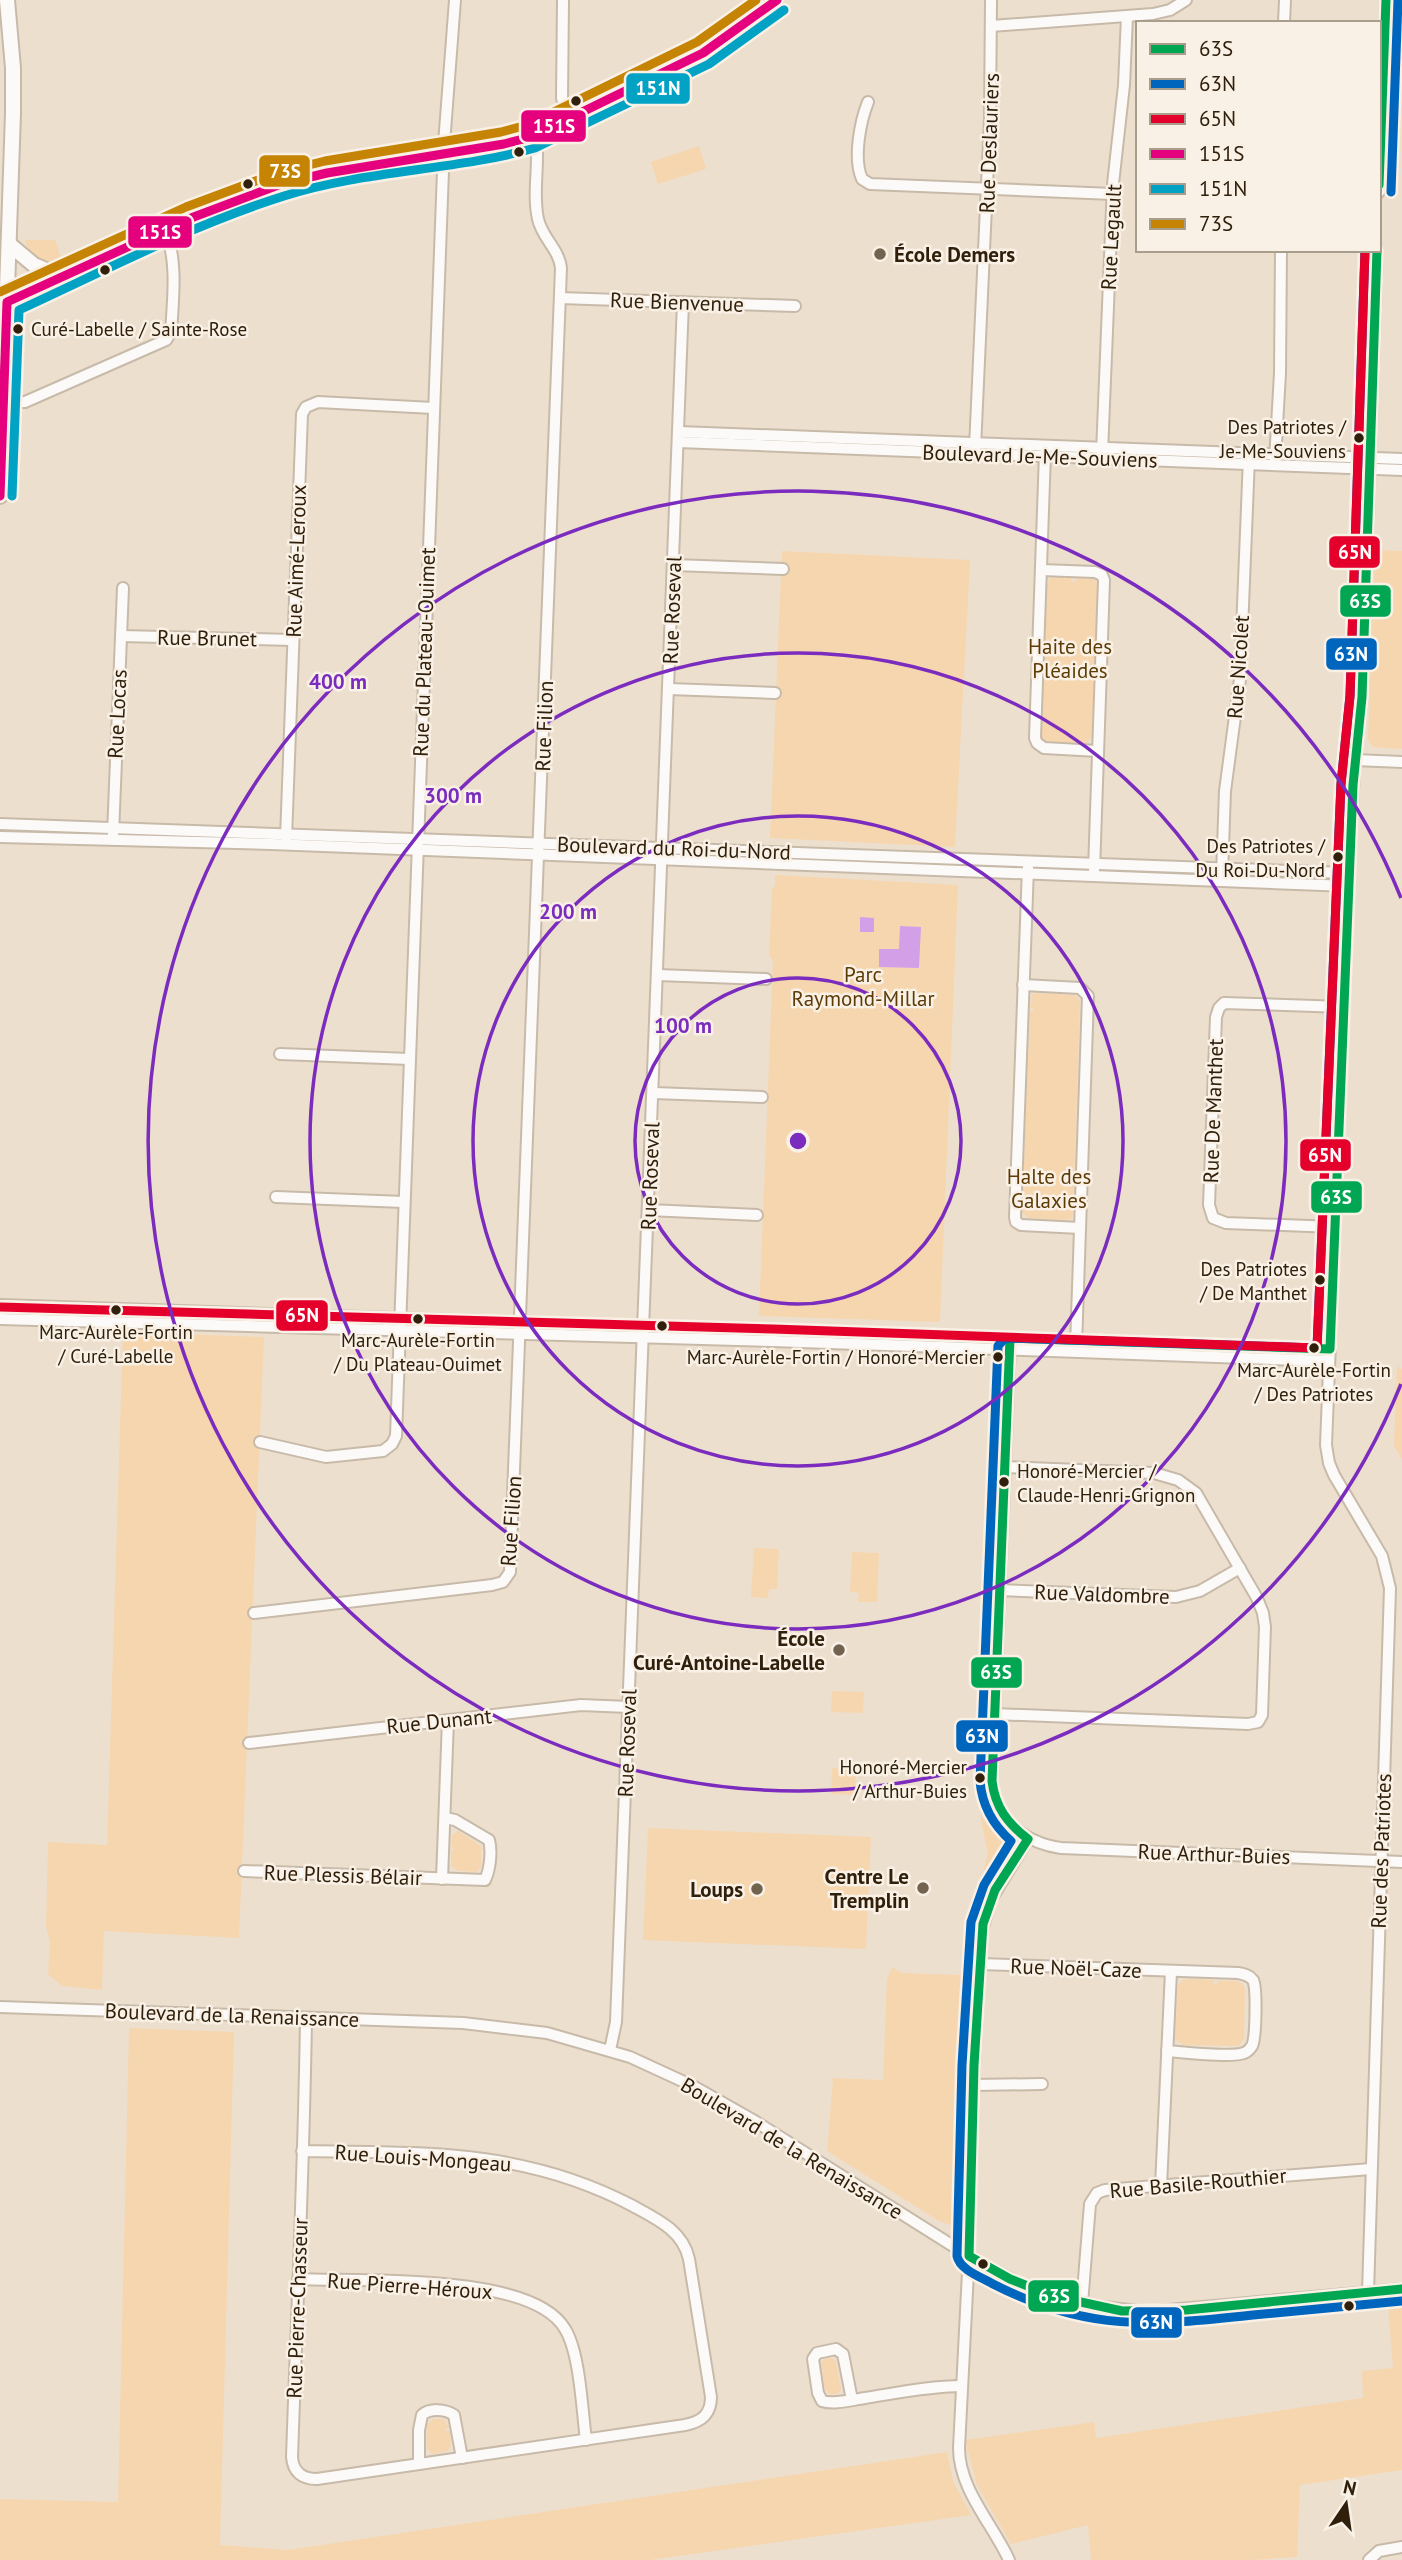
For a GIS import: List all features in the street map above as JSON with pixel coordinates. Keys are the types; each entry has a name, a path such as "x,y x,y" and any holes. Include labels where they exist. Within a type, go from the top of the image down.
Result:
{"main road":[{"path":"0,496 4,304 9,244 13,98 8,0"},
{"path":"9,244 34,265 62,277"}],"street":[{"name":"Rue du Plateau-Ouimet","path":"400,1331 443,153 455,0"},
{"path":"564,0 562,98 568,120"},
{"path":"4,304 221,205 295,180 504,144 536,135 703,53 777,0"},
{"name":"Rue Deslauriers","path":"975,448 988,190 991,0"},
{"path":"992,26 1165,12 1186,0"},
{"path":"1284,21 1285,0"},
{"path":"1381,137 1386,0"},
{"name":"Rue Legault","path":"1102,453 1113,194 1124,85 1127,16"},
{"path":"868,102 860,123 859,164 861,176 867,183 882,186 1113,194"},
{"name":"Rue Filion","path":"254,1613 482,1587 500,1583 507,1578 510,1568 560,298 559,259 541,229 537,215 536,135"},
{"path":"3,402 25,402 166,340 171,328 172,255 165,230"},
{"path":"1275,460 1280,373 1280,252"},
{"name":"Rue des Patriotes","path":"1368,2293 1390,1588 1381,1556 1346,1499 1329,1463 1326,1445 1348,873 1362,698 1377,252"},
{"name":"Rue Bienvenue","path":"560,298 795,306"},
{"name":"Rue Roseval","path":"610,2050 616,2022 683,302"},
{"name":"Rue Aimé-Leroux","path":"286,839 300,423 304,411 310,405 322,402 433,408"},
{"name":"Boulevard Je-Me-Souviens","path":"678,437 1370,464 1402,470"},
{"path":"1045,451 1035,741 1044,748 1098,751"},
{"name":"Rue Nicolet","path":"1222,875 1224,800 1240,679 1249,459"},
{"name":"Boulevard Je-Me-Souviens","path":"1370,464 1402,459"},
{"path":"674,565 783,569"},
{"path":"1041,570 1095,572 1102,575 1104,580 1093,870"},
{"name":"Rue Locas","path":"112,840 123,587"},
{"name":"Rue Brunet","path":"121,636 293,640"},
{"path":"669,689 775,693"},
{"path":"1355,760 1402,762"},
{"name":"Boulevard du Roi-du-Nord","path":"0,824 113,827 286,839 1222,875 1348,886"},
{"name":"Boulevard du Roi-du-Nord","path":"0,837 112,840 286,839"},
{"path":"1028,868 1014,1217 1018,1224 1024,1226 1080,1228"},
{"name":"Boulevard du Roi-du-Nord","path":"1222,875 1348,873"},
{"path":"658,975 766,979"},
{"path":"1023,985 1077,988 1085,990 1088,996 1076,1352"},
{"name":"Rue De Manthet","path":"1335,1227 1222,1223 1213,1218 1209,1205 1214,1059 1216,1017 1224,1003 1344,1007"},
{"path":"280,1054 410,1059"},
{"path":"654,1093 762,1097"},
{"path":"276,1197 404,1202"},
{"path":"649,1210 757,1215"},
{"path":"0,1305 401,1318 520,1328 1076,1340 1329,1355"},
{"path":"0,1319 400,1331 520,1328"},
{"path":"260,1442 326,1457 386,1449 396,1436 400,1331"},
{"path":"644,1332 1010,1350 1329,1355"},
{"path":"1009,2560 972,2494 959,2454 982,1931 988,1907 1013,1860 1028,1839 1005,1818 994,1796 994,1714 1010,1338"},
{"path":"994,1714 1248,1724 1258,1722 1262,1715 1265,1621 1257,1598 1240,1568 1200,1498 1188,1486 1173,1478 1149,1472 1004,1467"},
{"name":"Rue Valdombre","path":"999,1590 1176,1597 1205,1589 1240,1568"},
{"name":"Rue Dunant","path":"249,1742 585,1704 629,1707"},
{"name":"Rue Plessis Bélair","path":"442,1879 448,1720"},
{"name":"Rue Plessis Bélair","path":"244,1871 485,1880 490,1842 456,1820 445,1818"},
{"name":"Rue Arthur-Buies","path":"1028,1839 1060,1848 1402,1862"},
{"name":"Rue Noël-Caze","path":"981,1964 1238,1973 1250,1977 1255,1989 1254,2037 1251,2048 1240,2054 1167,2051"},
{"name":"Rue Noël-Caze","path":"1161,2186 1171,1971"},
{"name":"Boulevard de la Renaissance","path":"0,2007 497,2025 547,2033 610,2050 648,2064 725,2103 969,2256 1031,2289 1082,2304 1124,2311 1161,2311 1402,2289"},
{"name":"Rue Pierre-Chasseur","path":"306,2018 292,2457 294,2468 304,2477 317,2479 692,2424 707,2415"},
{"path":"974,2085 1042,2084"},
{"name":"Rue Louis-Mongeau","path":"302,2151 440,2155 511,2162 581,2183 622,2200 662,2223 681,2239 690,2259 710,2397 707,2415"},
{"name":"Rue Basile-Routhier","path":"1082,2304 1090,2204 1093,2196 1105,2190 1371,2169"},
{"name":"Rue Pierre-Héroux","path":"298,2279 474,2287 509,2294 547,2309 561,2322 571,2343 586,2440"},
{"path":"852,2400 841,2351 825,2350 814,2355 818,2393 822,2401 829,2403 962,2386"},
{"path":"419,2464 419,2421 422,2415 430,2411 448,2412 455,2417 462,2458"},
{"path":"1369,2560 1379,2551 1402,2547"}],"green space":[{"path":"699,146 706,169 658,184 651,162"},
{"path":"25,240 55,240 64,265 40,260 31,252"},
{"path":"1375,550 1402,551 1402,749 1373,747 1368,739"},
{"path":"782,551 970,560 955,847 770,838"},
{"name":"Haite des Pléaides","path":"1053,577 1071,578 1072,582 1075,582 1076,578 1094,579 1098,586 1092,736 1086,744 1048,743 1041,738 1047,585"},
{"name":"Parc Raymond-Millar","path":"775,875 958,885 940,1322 759,1316 773,960 769,956"},
{"name":"Halte des Galaxies","path":"1032,995 1074,995 1080,1001 1073,1213 1068,1220 1028,1218 1022,1212 1030,1011 1033,1011 1033,1008 1030,1008"},
{"path":"214,1317 386,1323 386,1324 215,1320"},
{"path":"123,1332 264,1337 239,1938 104,1931 102,1990 62,1986 48,1974 48,1842 107,1845"},
{"path":"1397,1366 1402,1369 1402,1459 1394,1446"},
{"path":"754,1548 779,1549 777,1589 769,1589 768,1598 751,1597"},
{"path":"852,1552 879,1553 877,1602 858,1602 859,1593 850,1592"},
{"path":"832,1691 864,1692 863,1713 831,1712"},
{"path":"832,1768 856,1769 855,1795 831,1794"},
{"path":"981,1801 1009,1845 984,1889 980,1891 982,1892 978,1900 988,1853 981,1821"},
{"name":"Loups","path":"648,1828 871,1837 866,1949 643,1940"},
{"path":"458,1831 481,1846 481,1867 476,1872 458,1871 451,1866 451,1850 455,1848 451,1847 452,1835"},
{"path":"892,1967 902,1973 968,1977 961,2085 959,2196 955,2197 958,2213 957,2219 950,2225 939,2221 827,2151 833,2078 883,2080 887,1979"},
{"path":"1183,1980 1214,1980 1214,1984 1217,1984 1217,1981 1236,1981 1243,1984 1244,2038 1239,2046 1183,2045 1175,2039 1178,1985"},
{"path":"129,2028 234,2032 220,2545 288,2550 947,2452 953,2481 971,2515 650,2560 0,2560 0,2499 118,2502"},
{"path":"1388,2305 1402,2306 1402,2470 1300,2485 1297,2557 1252,2560 1091,2560 1088,2525 1011,2544 977,2485 965,2440 1094,2422 1096,2438 1363,2398 1362,2371 1393,2368"},
{"path":"825,2358 832,2358 836,2362 841,2389 837,2394 830,2394 825,2389 822,2373 826,2371 822,2370 821,2363"},
{"path":"433,2419 444,2419 449,2428 445,2429 450,2431 451,2445 448,2451 433,2454 427,2449 427,2425"}],"shaded area":[{"path":"860,917 874,918 874,932 860,932"},
{"path":"900,926 921,927 919,968 879,967 879,949 899,949"}],"transit line":[{"name":"73S","path":"0,292 186,207 277,173 325,161 501,132 527,125 697,42 756,0"},
{"name":"151S","path":"0,496 7,302 191,218 281,184 327,173 504,144 531,137 703,53 777,0"},
{"name":"63S","path":"1381,132 1386,0"},
{"name":"63N","path":"1391,192 1398,0"},
{"name":"151N","path":"12,496 19,310 183,234 284,196 377,175 473,162 535,148 709,64 784,10"},
{"name":"63N","path":"1365,252 1350,696 1341,784 1317,1348 1010,1338 1003,1340 998,1346 980,1781 983,1799 990,1814 1011,1841 984,1885 971,1922 962,2065 957,2256 962,2265 972,2273 1027,2300 1059,2311 1120,2322 1183,2322 1402,2301"},
{"name":"65N","path":"0,1307 1317,1348 1341,784 1350,696 1365,252"},
{"name":"63S","path":"1377,252 1362,697 1353,785 1330,1349 1010,1338 992,1781 996,1799 1004,1814 1028,1839 995,1890 983,1924 974,2065 969,2256 1010,2279 1053,2296 1122,2311 1186,2310 1402,2289"}],"place":[{"name":"École Demers","path":"880,254"},
{"name":"Curé-Labelle / Sainte-Rose","path":"18,329"},
{"name":"Des Patriotes / Je-Me-Souviens","path":"1359,438"},
{"name":"Des Patriotes / Du Roi-Du-Nord","path":"1338,857"},
{"name":"Des Patriotes / De Manthet","path":"1320,1280"},
{"name":"Marc-Aurèle-Fortin / Curé-Labelle","path":"116,1310"},
{"name":"Marc-Aurèle-Fortin / Du Plateau-Ouimet","path":"418,1319"},
{"name":"Marc-Aurèle-Fortin / Des Patriotes","path":"1314,1348"},
{"name":"Marc-Aurèle-Fortin / Honoré-Mercier","path":"998,1357"},
{"name":"Honoré-Mercier / Claude-Henri-Grignon","path":"1004,1482"},
{"name":"École Curé-Antoine-Labelle","path":"839,1650"},
{"name":"Honoré-Mercier / Arthur-Buies","path":"980,1778"},
{"name":"Centre Le Tremplin","path":"923,1888"},
{"name":"Loups","path":"757,1889"}]}
